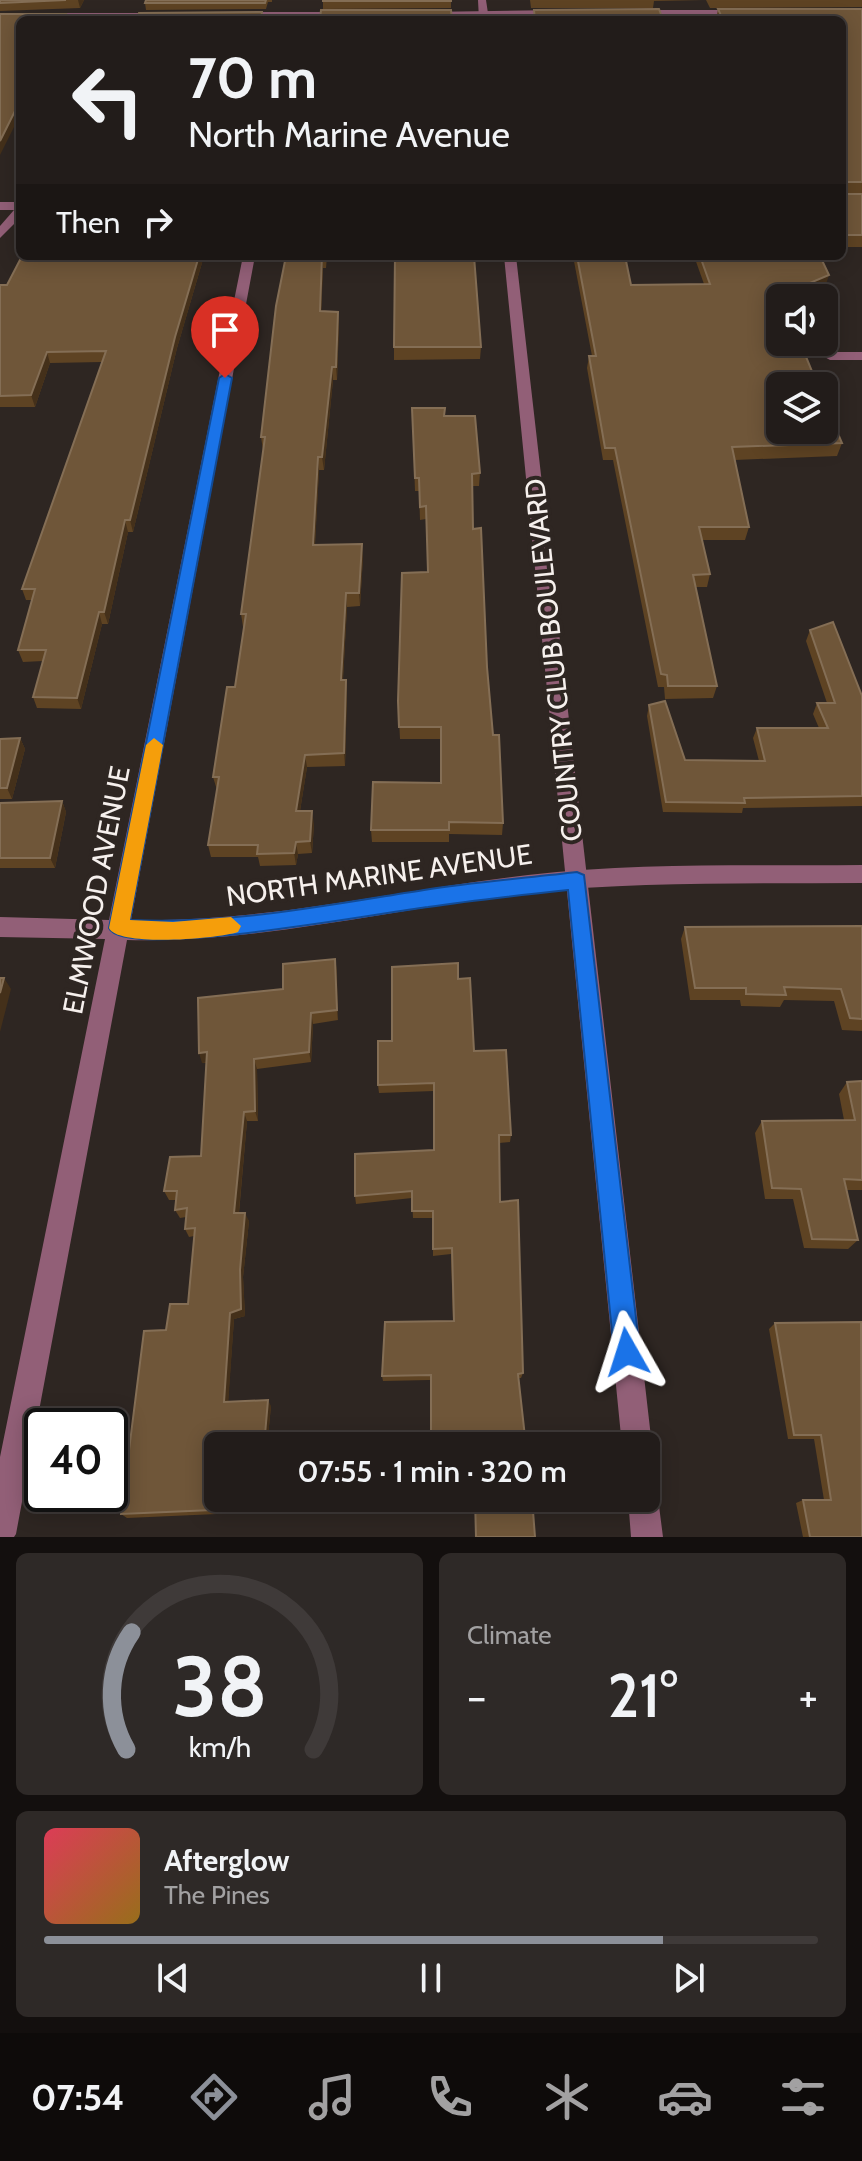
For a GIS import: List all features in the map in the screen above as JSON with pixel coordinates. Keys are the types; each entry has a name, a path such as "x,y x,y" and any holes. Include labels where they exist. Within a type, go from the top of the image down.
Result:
{"street":[{"path":"508,16 578,13"},
{"path":"623,13 670,16"},
{"path":"704,16 758,13"},
{"path":"221,15 247,16"},
{"path":"339,16 359,15"},
{"path":"419,15 452,16"},
{"path":"0,16 175,16"},
{"path":"0,234 16,213"},
{"name":"ELMWOOD AVENUE","path":"0,1534 248,260"},
{"name":"COUNTRY CLUB BOULEVARD","path":"510,260 636,1432"},
{"path":"838,356 862,356"},
{"name":"NORTH MARINE AVENUE","path":"0,927 173,931 314,918 427,898 577,880 862,874"},
{"path":"644,1512 647,1537"}],"building":[{"path":"0,0 66,0 0,3"},
{"path":"146,0 266,0 265,3 145,3"},
{"path":"451,0 451,1 323,1"},
{"path":"659,9 662,16 535,16 534,10"},
{"path":"718,9 862,9 862,182 846,182 846,16 721,16"},
{"path":"321,10 451,10 452,16 320,16"},
{"path":"262,12 262,16 138,16 139,13"},
{"path":"0,14 66,14 16,16 16,109 0,141"},
{"path":"846,194 862,194 862,235 846,235"},
{"path":"20,260 198,260 175,337 130,520 125,520 104,612 99,612 77,698 33,697 46,650 18,650 35,589 22,589 106,351 47,352 31,395 0,396 0,285 7,285"},
{"path":"285,260 322,260 320,311 338,312 336,367 332,367 322,457 318,457 313,545 362,544 359,593 346,593 341,680 346,680 344,753 305,755 296,811 312,811 310,841 296,842 294,853 257,854 258,845 208,845 219,777 213,777 227,687 235,687 246,614 241,614 265,437 261,437 276,306"},
{"path":"395,260 474,260 481,347 394,347"},
{"path":"578,260 626,260 631,285 710,284 701,260 822,260 829,275 807,284 766,284 766,356 806,356 812,372 766,372 766,444 814,444 732,447 749,527 699,527 710,574 693,575 717,686 668,686 667,675 661,674 615,448 605,448 589,356 596,356"},
{"path":"412,408 445,408 444,416 475,416 480,473 472,474 473,529 481,528 487,667 493,735 499,735 503,823 449,822 449,830 371,830 373,782 441,783 441,727 399,727 402,573 428,572 426,506 420,507 419,478 415,478"},
{"path":"833,622 862,696 862,796 744,798 745,803 666,802 649,705 665,701 685,760 765,761 757,728 828,728 817,703 835,703 810,630"},
{"path":"20,738 7,788 0,788 0,739"},
{"path":"62,801 50,858 0,858 0,803"},
{"path":"862,926 862,1019 850,1018 841,989 784,987 786,995 746,994 746,988 695,988 685,927"},
{"path":"335,959 337,1010 311,1013 309,1052 254,1059 255,1111 244,1112 234,1213 245,1213 240,1270 241,1309 230,1313 224,1402 268,1400 265,1432 204,1432 204,1510 121,1514 128,1512 128,1458 144,1331 166,1330 170,1304 188,1304 195,1228 185,1229 187,1208 175,1210 177,1191 164,1191 170,1157 201,1156 207,1052 199,1053 198,998 283,989 283,964"},
{"path":"458,963 458,979 470,978 474,1051 506,1050 511,1135 499,1135 500,1202 518,1200 523,1373 518,1374 524,1432 431,1432 431,1375 382,1376 385,1322 454,1321 452,1248 433,1249 433,1211 412,1211 412,1191 355,1196 355,1154 434,1150 434,1083 378,1085 378,1041 392,1041 392,967"},
{"path":"862,1081 862,1180 844,1179 858,1240 812,1239 801,1189 772,1188 762,1121 855,1120 847,1082"},
{"path":"861,1322 862,1537 810,1537 803,1500 831,1500 821,1435 794,1435 775,1323"},
{"path":"475,1512 533,1512 535,1537 476,1537"}],"slow traffic":[{"path":"154,745 119,928 173,931 231,926"}],"route":[{"path":"225,378 119,928 173,931 314,918 427,898 577,880 627,1352"}]}
